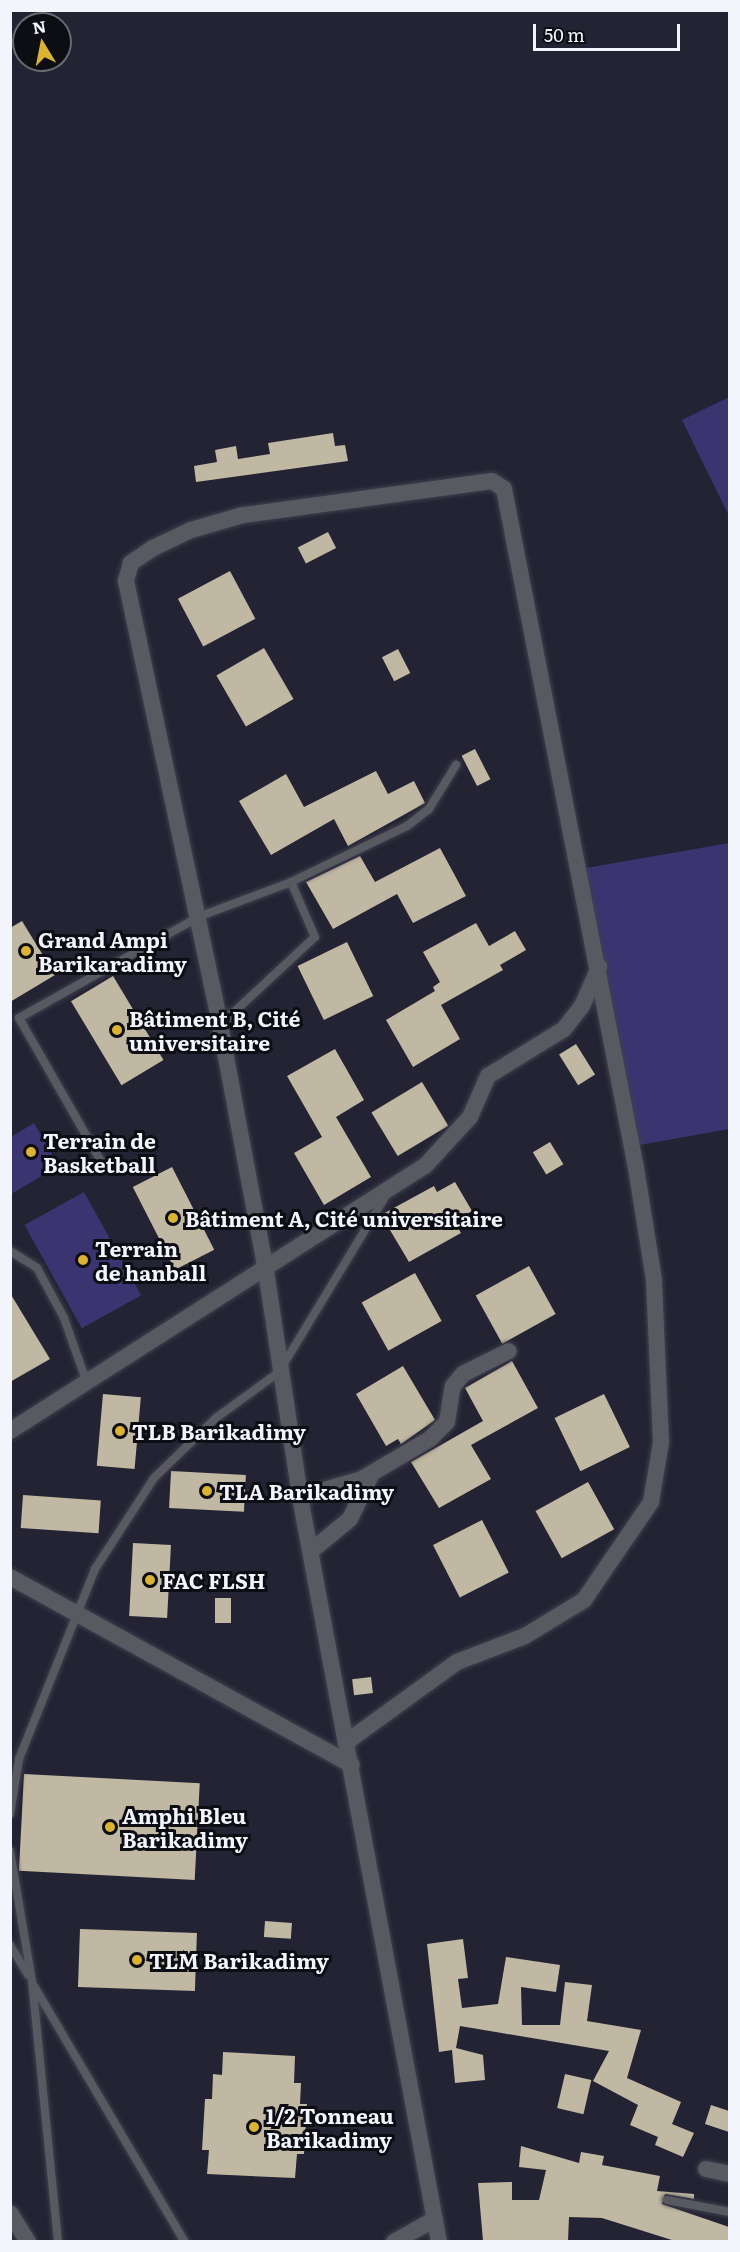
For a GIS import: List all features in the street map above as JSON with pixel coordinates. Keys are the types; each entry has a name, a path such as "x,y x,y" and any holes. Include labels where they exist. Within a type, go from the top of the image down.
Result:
{"street":[{"path":"348,1741 418,1686 457,1662 525,1636 585,1600 651,1502 661,1442 654,1280 599,968 504,489 492,482 243,514 190,530 131,563 126,581 220,1025 266,1271 279,1372 300,1497 348,1741 439,2241"},
{"path":"10,1431 387,1195 458,1135 488,1076 564,1029 582,1006 599,968"},
{"path":"300,1497 371,1475 430,1439 447,1422 453,1386 463,1374 509,1351"},
{"path":"311,1551 350,1519 371,1475"},
{"path":"10,1577 352,1765"},
{"path":"706,2169 729,2174"},
{"path":"10,2213 28,2241"},
{"path":"394,2241 435,2219"}],"lane":[{"path":"102,1163 19,1018 198,917 291,882 407,826 429,809 456,765"},
{"path":"220,1025 315,937 291,882"},
{"path":"10,1814 19,1759 75,1611 95,1569 154,1478 216,1418 279,1372 387,1195"},
{"path":"10,1251 38,1268 64,1318 87,1383"},
{"path":"10,1851 32,1981 58,2241"},
{"path":"10,1945 184,2241"},
{"path":"667,2200 729,2212"}],"shaded area":[{"path":"729,397 729,516 682,420"},
{"path":"729,843 729,1129 634,1146 586,868"},
{"name":"Terrain de Basketball","path":"34,1123 59,1166 11,1194 11,1137"},
{"name":"Terrain de hanball","path":"84,1192 141,1295 82,1328 25,1225"}],"building":[{"path":"333,433 335,446 345,445 348,461 196,482 194,466 217,462 215,450 236,446 238,459 270,454 268,443"},
{"path":"328,532 336,548 306,563 298,547"},
{"path":"230,571 255,619 203,646 178,599"},
{"path":"264,648 294,699 246,727 216,676"},
{"path":"398,649 410,673 394,681 382,657"},
{"path":"475,749 490,779 477,786 462,756"},
{"path":"376,771 388,794 414,781 425,803 348,846 334,819 271,855 239,801 286,774 304,807"},
{"path":"440,848 466,896 413,923 397,894 333,929 306,882 360,856 375,882"},
{"name":"Grand Ampi Barikaradimy","path":"22,921 55,975 10,1002 10,928"},
{"path":"476,923 489,946 515,931 526,950 500,965 503,970 441,1005 460,1039 413,1067 386,1020 435,991 433,987 440,982 423,952"},
{"path":"347,942 373,996 324,1020 298,966"},
{"name":"Bâtiment B, Cité universitaire","path":"113,976 163,1060 121,1085 71,1001"},
{"path":"576,1044 595,1075 578,1085 559,1055"},
{"path":"335,1049 364,1100 336,1117 371,1177 324,1205 294,1153 322,1137 287,1076"},
{"path":"422,1082 448,1126 398,1156 371,1112"},
{"path":"550,1142 563,1164 546,1175 533,1152"},
{"name":"Bâtiment A, Cité universitaire","path":"172,1167 214,1250 175,1270 133,1187"},
{"path":"455,1182 472,1211 454,1221 461,1233 409,1262 381,1215 434,1186 437,1192"},
{"path":"529,1266 556,1314 502,1344 476,1296"},
{"path":"415,1273 442,1321 388,1351 362,1303"},
{"path":"10,1293 50,1359 10,1382"},
{"path":"512,1361 538,1408 471,1445 491,1479 439,1508 411,1462 483,1421 465,1388"},
{"path":"403,1366 435,1420 401,1444 398,1439 386,1446 356,1394"},
{"name":"TLB Barikadimy","path":"103,1394 141,1397 135,1469 97,1466"},
{"path":"604,1394 630,1447 580,1471 555,1418"},
{"name":"TLA Barikadimy","path":"171,1471 246,1475 244,1512 169,1508"},
{"path":"588,1482 614,1529 562,1558 536,1511"},
{"path":"23,1495 101,1500 99,1533 21,1528"},
{"path":"482,1520 509,1573 460,1598 433,1545"},
{"name":"FAC FLSH","path":"133,1543 171,1545 167,1618 129,1616"},
{"path":"215,1598 231,1598 231,1623 215,1623"},
{"path":"371,1677 373,1693 354,1695 352,1679"},
{"name":"Amphi Bleu Barikadimy","path":"24,1774 200,1783 195,1880 19,1871"},
{"path":"265,1921 292,1923 291,1939 264,1937"},
{"name":"TLM Barikadimy","path":"80,1929 197,1933 195,1991 78,1987"},
{"path":"463,1939 468,1978 458,1979 462,2008 498,2004 506,1957 560,1965 556,1992 521,1987 522,2025 560,2025 565,1982 592,1985 587,2021 641,2030 627,2078 681,2102 672,2124 694,2133 683,2157 655,2145 658,2137 630,2125 638,2105 593,2081 609,2051 460,2026 456,2048 483,2055 485,2080 455,2083 452,2050 439,2052 427,1944"},
{"name":"1/2 Tonneau Barikadimy","path":"223,2052 295,2056 294,2083 301,2083 300,2104 307,2104 304,2154 297,2154 295,2178 207,2174 209,2150 202,2150 205,2099 212,2099 213,2074 222,2075"},
{"path":"565,2074 591,2080 583,2114 557,2108"},
{"path":"711,2105 729,2111 729,2132 705,2124"},
{"path":"521,2146 579,2163 581,2152 604,2156 602,2165 660,2176 657,2191 694,2194 694,2199 665,2194 662,2204 729,2227 729,2241 675,2241 602,2218 569,2217 568,2241 483,2241 478,2183 512,2182 512,2200 539,2200 546,2170 519,2167"}],"place":[{"name":"Grand Ampi Barikaradimy","path":"26,951"},
{"name":"Bâtiment B, Cité universitaire","path":"117,1030"},
{"name":"Terrain de Basketball","path":"31,1152"},
{"name":"Bâtiment A, Cité universitaire","path":"173,1218"},
{"name":"Terrain de hanball","path":"83,1260"},
{"name":"TLB Barikadimy","path":"120,1431"},
{"name":"TLA Barikadimy","path":"207,1491"},
{"name":"FAC FLSH","path":"150,1580"},
{"name":"Amphi Bleu Barikadimy","path":"110,1827"},
{"name":"TLM Barikadimy","path":"137,1960"},
{"name":"1/2 Tonneau Barikadimy","path":"254,2127"}]}
